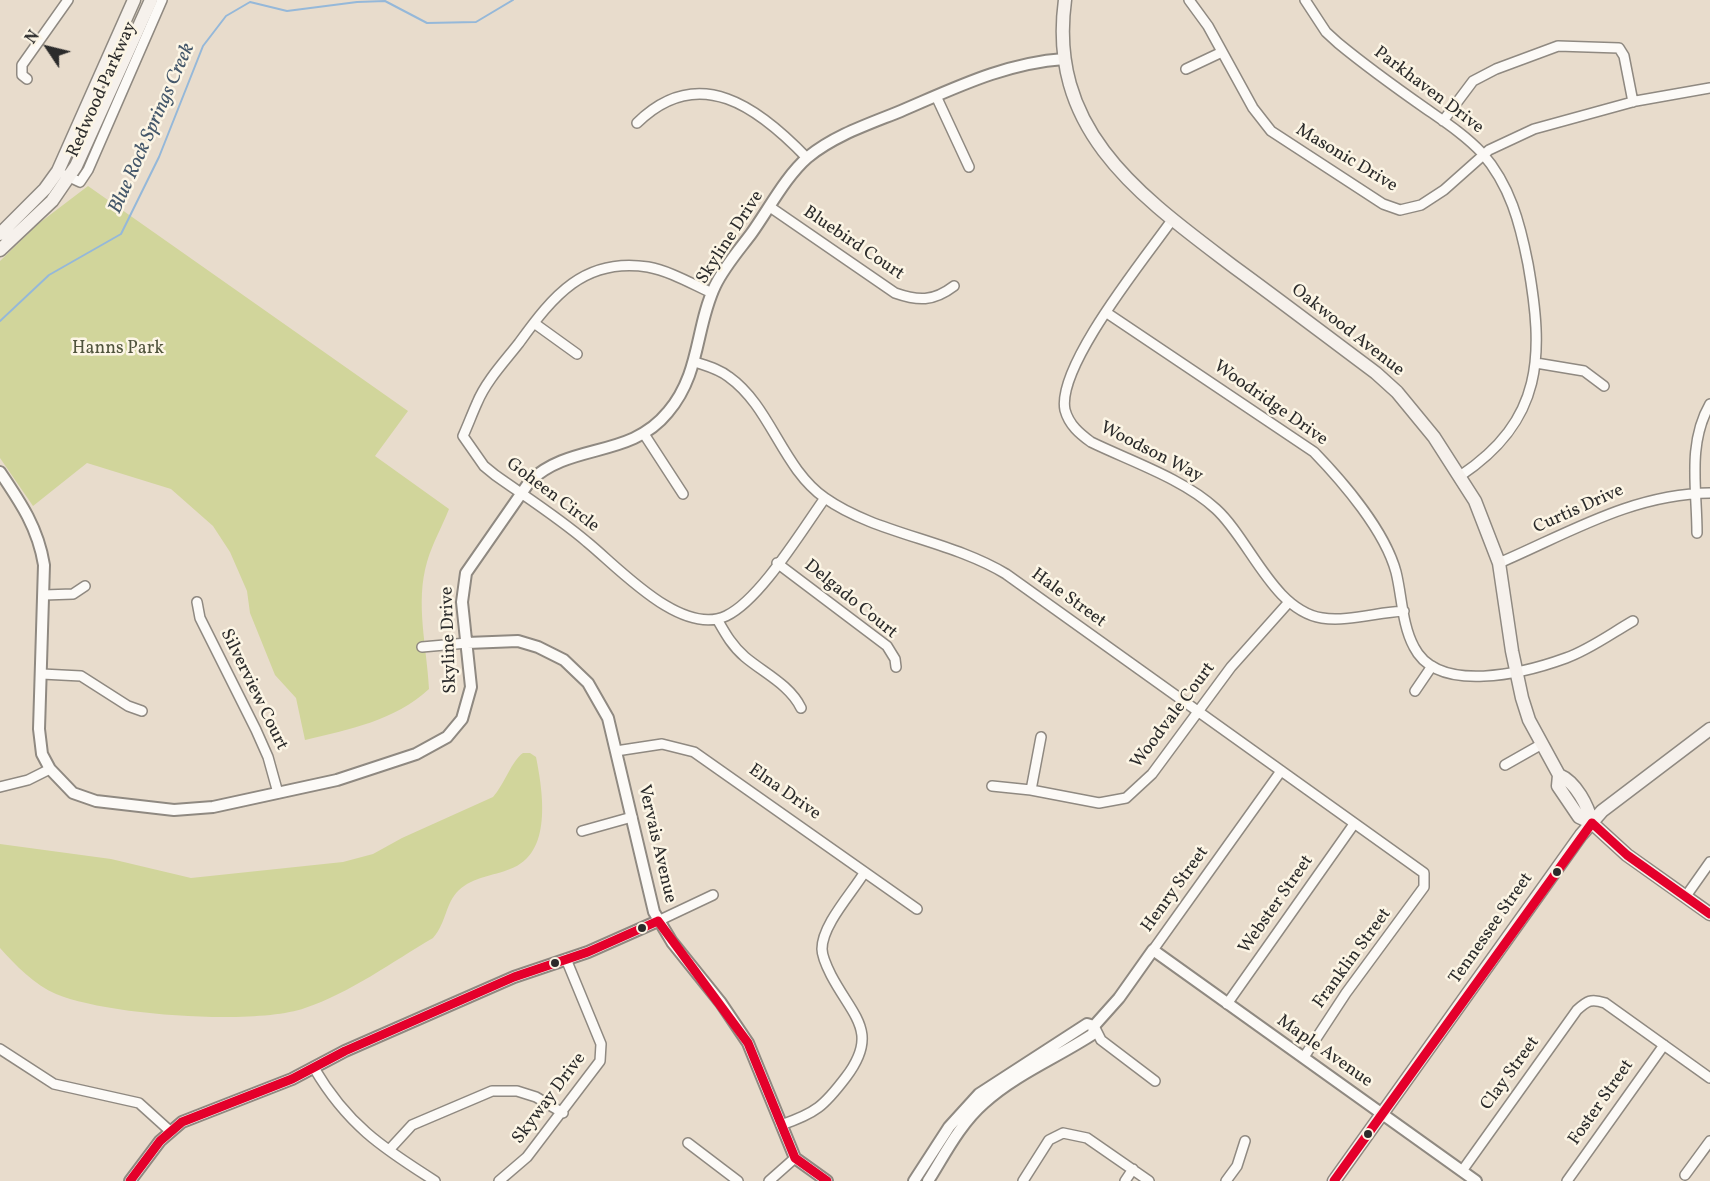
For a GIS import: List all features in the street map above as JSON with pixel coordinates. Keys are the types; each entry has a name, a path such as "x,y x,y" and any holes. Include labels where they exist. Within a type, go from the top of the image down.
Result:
{"main road":[{"name":"Redwood Parkway","path":"0,250 52,201 134,0"},
{"name":"Redwood Parkway","path":"0,234 45,189 64,174 151,0"},
{"name":"Oakwood Avenue","path":"1065,0 1064,59 1071,88 1093,139 1128,182 1172,220 1376,373 1397,392 1434,437 1474,501 1499,563 1517,671 1529,720 1559,775 1558,786 1579,817 1592,823 1627,855 1710,914"},
{"name":"Tennessee Street","path":"1334,1181 1592,823 1602,811 1710,729"}],"street":[{"path":"27,78 22,75 22,65 68,0"},
{"name":"Redwood Parkway","path":"64,174 80,183 88,171 162,0"},
{"name":"Masonic Drive","path":"1189,0 1222,52 1253,108 1271,131 1383,204 1400,210 1421,205 1444,190 1483,154 1534,129 1633,102 1710,88"},
{"name":"Parkhaven Drive","path":"1305,0 1326,32 1338,43 1468,139 1501,177 1511,198 1519,226 1538,329 1536,363 1531,388 1509,430 1483,459 1460,476"},
{"path":"1443,121 1473,81 1547,49 1569,45 1619,48 1624,56 1633,102"},
{"path":"1186,69 1222,52"},
{"name":"Skyline Drive","path":"0,472 5,489 38,533 44,565 39,741 50,769 73,793 107,803 194,810 337,780 416,754 447,737 462,719 469,699 471,677 462,602 466,573 520,494 539,472 555,462 615,448 644,434 668,412 679,397 695,362 712,293 770,207 807,158 842,135 1008,67 1064,59"},
{"path":"637,123 649,111 674,98 689,94 715,93 742,105 769,123 783,133 807,158"},
{"path":"936,96 969,167"},
{"name":"Bluebird Court","path":"770,207 895,293 916,300 929,300 943,295 954,286"},
{"name":"Woodson Way","path":"1172,220 1078,357 1069,377 1065,401 1070,422 1091,442 1189,489 1215,508 1288,602 1321,618 1404,611"},
{"name":"Goheen Circle","path":"712,293 656,269 629,266 610,267 585,276 561,290 534,322 477,402 463,436 484,466 587,541 623,576 671,609 687,616 717,619"},
{"name":"Woodridge Drive","path":"1107,313 1314,452 1339,480 1382,540 1395,569 1413,646 1432,666 1458,677 1517,671 1566,658 1634,621"},
{"path":"534,322 576,354"},
{"name":"Hale Street","path":"695,362 716,369 737,384 790,459 825,498 854,513 983,560 1424,873 1425,879"},
{"path":"1536,363 1584,371 1604,386"},
{"path":"1697,533 1696,448 1702,422 1710,404"},
{"path":"644,434 683,494"},
{"name":"Curtis Drive","path":"1499,563 1617,509 1641,501 1710,493"},
{"path":"801,708 796,697 744,656 728,640 717,619 737,609 754,594 825,498"},
{"name":"Delgado Court","path":"777,563 887,646 895,659 896,667"},
{"path":"44,595 73,594 85,586"},
{"name":"Silverview Court","path":"197,602 200,618 268,757 278,794"},
{"name":"Woodvale Court","path":"992,786 1031,790 1099,803 1126,798 1152,774 1231,667 1288,602"},
{"name":"Vervais Avenue","path":"422,647 518,641 551,651 588,683 600,700 608,718 650,897 658,921 748,1042 795,1158"},
{"path":"1415,691 1432,666"},
{"path":"42,674 81,676 128,706 142,711"},
{"path":"1031,790 1041,737"},
{"name":"Elna Drive","path":"616,751 662,744 694,752 864,869 864,873 917,909"},
{"path":"1505,765 1542,744"},
{"path":"0,787 28,780 50,769"},
{"name":"Henry Street","path":"928,1181 959,1133 985,1102 1003,1088 1094,1034 1094,1026 1119,998 1281,771"},
{"path":"582,831 632,817"},
{"name":"Webster Street","path":"1227,1004 1354,824"},
{"path":"1686,897 1710,862"},
{"path":"782,1125 826,1103 854,1067 864,1046 858,1022 828,969 822,951 824,936 864,873"},
{"name":"Franklin Street","path":"1304,1058 1346,993 1424,887 1425,879"},
{"path":"130,1181 170,1131 193,1116 292,1079 514,977 609,944 713,895"},
{"name":"Maple Avenue","path":"1153,950 1476,1181"},
{"name":"Skyway Drive","path":"499,1181 526,1157 563,1113 600,1061 602,1051 566,959"},
{"name":"Clay Street","path":"1462,1171 1577,1010 1591,1000 1605,1003 1664,1045"},
{"name":"Henry Street","path":"914,1181 949,1127 979,1094 998,1079 1087,1024 1094,1026"},
{"path":"1094,1026 1101,1040 1155,1081"},
{"path":"1664,1045 1710,1078"},
{"name":"Foster Street","path":"1567,1181 1664,1045"},
{"path":"0,1049 54,1084 139,1104 170,1131"},
{"path":"314,1068 345,1114 389,1150 435,1181"},
{"path":"389,1150 412,1125 492,1090 517,1091 536,1097 563,1113"},
{"path":"1023,1181 1050,1139 1063,1133 1077,1134 1149,1181"},
{"path":"1226,1181 1237,1166 1245,1141"},
{"path":"1685,1175 1710,1141"},
{"path":"688,1143 738,1181"},
{"path":"769,1181 795,1158 827,1181"},
{"path":"1125,1181 1133,1169"}],"green space":[{"name":"Hanns Park","path":"88,186 408,411 375,456 449,509 429,555 422,593 429,689 401,709 371,722 305,740 296,698 275,675 250,613 247,591 230,552 213,526 171,489 87,463 33,506 0,458 0,261 38,224"},
{"path":"523,753 530,753 536,757 541,787 542,820 533,850 524,861 510,869 470,882 459,890 454,895 441,926 433,938 354,986 322,1002 282,1013 217,1017 180,1016 109,1008 48,990 26,974 0,948 0,844 111,859 191,878 343,862 373,854 402,838 493,797 515,761"}],"waterway":[{"name":"Blue Rock Springs Creek","path":"0,321 49,275 121,234 159,157 203,46 226,16 250,2 287,11 357,2 385,1 427,23 476,22 513,0"}],"transit line":[{"path":"1592,823 1627,855 1710,914"},
{"path":"1334,1181 1592,823"},
{"path":"658,921 748,1043 795,1158 827,1181"},
{"path":"130,1181 160,1141 182,1122 292,1079 345,1051 514,977 588,952 658,921"}]}
